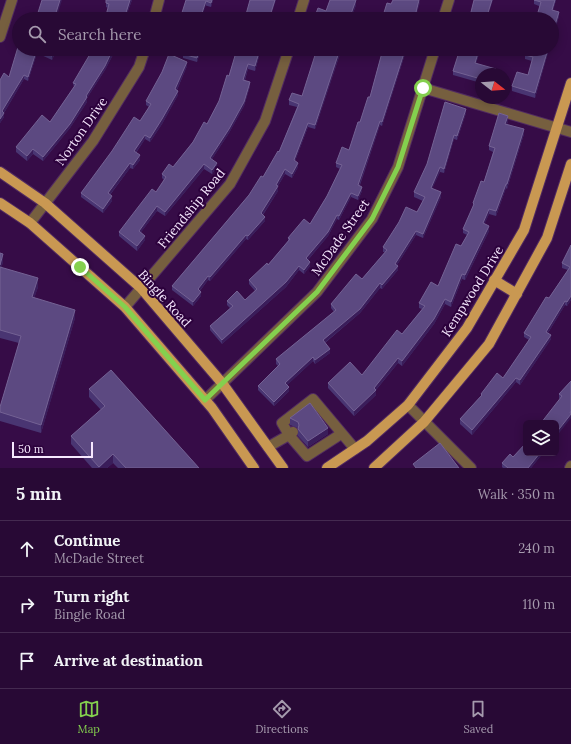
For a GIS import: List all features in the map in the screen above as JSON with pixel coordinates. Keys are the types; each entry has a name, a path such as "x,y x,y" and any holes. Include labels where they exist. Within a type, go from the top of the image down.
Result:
{"main road":[{"name":"Kempwood Drive","path":"327,468 355,449 408,405 467,328 524,230 571,83"},
{"path":"374,468 424,422 489,344 547,238 571,164"},
{"name":"Bingle Road","path":"0,172 45,203 141,288 222,383 283,468"},
{"path":"0,203 30,223 125,307 205,400 254,468"},
{"path":"494,280 517,294"}],"street":[{"path":"0,37 12,0"},
{"path":"156,12 159,0"},
{"path":"300,12 304,0"},
{"path":"445,12 448,0"},
{"name":"Norton Drive","path":"30,223 93,141 139,67 143,56"},
{"name":"Friendship Road","path":"125,307 230,184 266,121 287,56"},
{"name":"McDade Street","path":"205,400 317,292 372,219 398,167 432,56"},
{"path":"423,88 571,132"},
{"path":"341,434 307,456 301,445 282,423 313,399 318,413 328,425 341,434 355,449"},
{"path":"408,405 471,468"},
{"path":"268,447 291,433"}],"building":[{"path":"42,0 60,0 56,12 38,12"},
{"path":"106,0 130,0 126,12 107,12 109,4 106,3"},
{"path":"186,0 212,0 211,3 206,1 202,12 182,12"},
{"path":"250,0 275,0 271,12 247,12"},
{"path":"330,0 356,0 352,12 317,12 318,8 326,11"},
{"path":"393,0 419,0 416,12 384,12 387,3 391,4"},
{"path":"474,0 492,0 488,12 471,12"},
{"path":"534,0 555,0 552,10 559,12 538,12 541,2"},
{"path":"15,56 35,56 28,77 24,75 2,111 4,113 0,119 0,80 4,73 9,77"},
{"path":"89,56 110,56 70,124 43,157 33,149 27,156 16,147 42,115 50,122 76,84 73,83"},
{"path":"168,56 174,56 187,62 175,89 178,91 162,119 150,138 145,135 134,151 140,155 133,165 130,163 108,193 112,196 103,209 81,193 112,151 134,117 140,121 151,104 146,101 162,72"},
{"path":"235,56 258,56 255,66 248,64 243,80 250,82 244,102 210,158 217,163 212,170 204,164 165,212 157,206 139,231 145,236 137,246 119,232 152,189 156,192 166,177 162,174 169,164 173,167 193,142 204,122 207,124 219,101 227,75 229,76"},
{"path":"315,56 338,56 315,125 308,123 294,160 298,163 292,174 285,169 276,185 278,186 261,213 265,217 248,236 246,235 210,277 208,276 198,289 201,292 193,302 172,286 249,195 261,176 263,177 278,151 279,152 299,104 289,100 292,93 302,96"},
{"path":"381,56 403,56 382,122 380,121 358,185 362,187 358,196 351,193 339,216 337,215 328,232 306,258 310,262 304,270 299,266 286,282 222,340 210,326 233,306 227,301 237,291 245,300 257,289 249,280 267,263 268,265 290,239 288,238 304,219 310,224 327,196 342,165 336,163 342,147 349,150 358,122 360,122 368,97 370,97"},
{"path":"458,56 477,56 475,63 492,68 475,68 475,77 453,71"},
{"path":"529,56 546,56 535,93 512,86 517,72 528,75 533,57"},
{"path":"445,102 466,109 457,136 454,135 444,169 440,167 431,188 441,192 423,234 416,231 395,264 398,266 382,285 380,283 360,309 323,340 330,349 315,360 313,357 285,383 289,387 274,402 258,386 280,364 276,359 336,310 331,304 356,274 362,279 387,250 383,247 399,222 406,207 417,212 425,197 414,192 427,164"},
{"path":"499,113 508,116 505,124 524,129 507,184 496,211 489,209 483,223 489,226 465,275 462,274 451,302 445,299 434,319 402,361 398,358 374,388 376,390 354,411 328,383 350,362 362,375 397,330 402,334 425,306 419,303 431,282 438,286 456,244 461,246 469,232 463,229 474,204 473,203 481,181 484,182 495,148 489,146"},
{"path":"571,245 571,296 567,302 565,301 546,332 551,335 520,380 516,378 472,430 460,419 482,395 481,394 497,373 503,378 531,337 524,333 546,297 549,298 570,267 562,263"},
{"path":"0,253 3,254 0,265"},
{"path":"0,267 38,278 32,297 75,310 41,425 0,412 0,407 21,336 0,330"},
{"path":"111,370 199,468 126,468 113,454 99,467 71,436 105,406 89,389"},
{"path":"571,381 571,414 559,429 559,420 543,420 562,396 559,394"},
{"path":"310,403 328,428 308,441 298,429 298,422 290,418"},
{"path":"440,443 459,468 416,468 413,464"},
{"path":"523,446 523,456 538,456 528,468 508,468 502,463 510,454 513,457"}],"route":[{"path":"80,267 125,307 205,400 317,292 372,219 398,167 423,88"}]}
